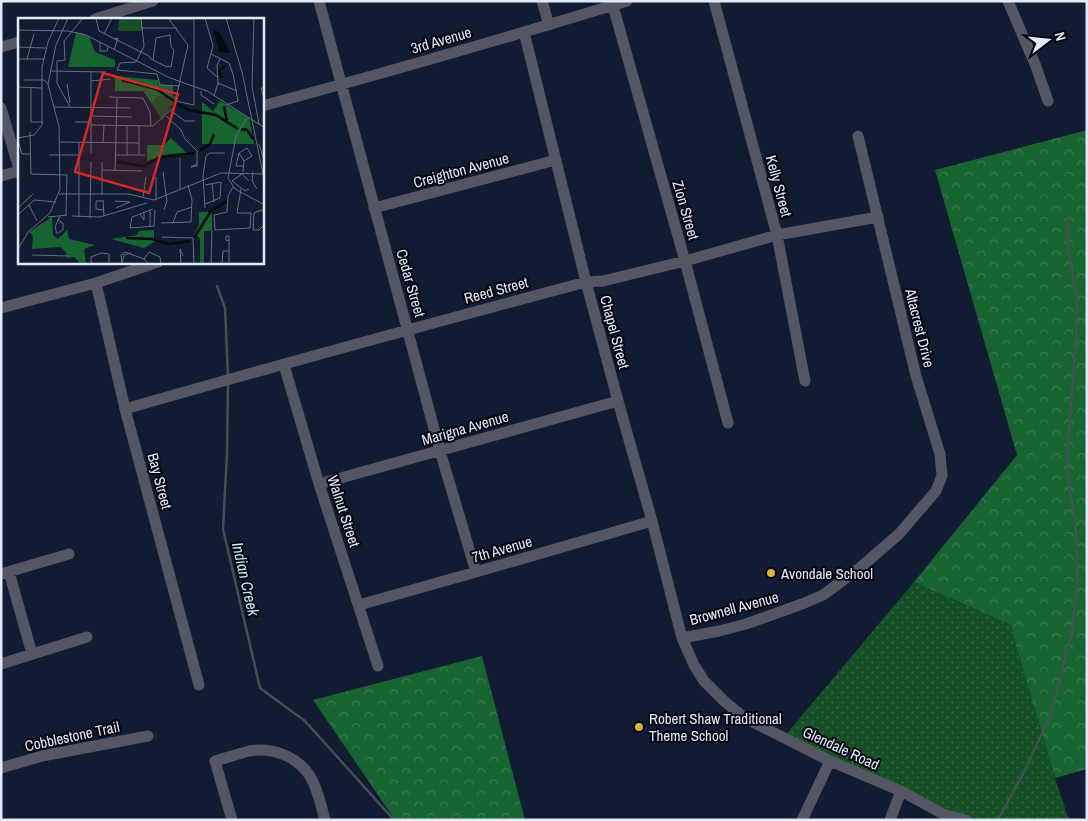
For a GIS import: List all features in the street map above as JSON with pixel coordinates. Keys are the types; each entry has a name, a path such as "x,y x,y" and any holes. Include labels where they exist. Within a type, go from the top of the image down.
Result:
{"street":[{"path":"97,18 153,1"},
{"name":"Cedar Street","path":"319,1 440,450 476,572"},
{"path":"542,1 548,25"},
{"name":"3rd Avenue","path":"264,105 627,1"},
{"name":"Kelly Street","path":"714,1 777,235 805,381"},
{"path":"1008,1 1035,64 1048,101"},
{"name":"Zion Street","path":"613,6 728,423"},
{"name":"Chapel Street","path":"524,32 586,282 682,638"},
{"path":"1,47 18,42"},
{"path":"1,108 18,167"},
{"name":"Altacrest Drive","path":"858,136 916,376 940,454 942,476 936,492 913,518"},
{"name":"Creighton Avenue","path":"374,208 556,160"},
{"path":"1,176 18,170"},
{"name":"Reed Street","path":"125,409 408,329 586,282 603,281 685,262 777,235 878,217"},
{"path":"1,308 96,283 152,264"},
{"name":"Bay Street","path":"96,283 125,409 199,685"},
{"name":"Walnut Street","path":"284,365 378,666"},
{"name":"Marigna Avenue","path":"320,484 618,401"},
{"name":"Brownell Avenue","path":"682,638 746,624 823,595 861,568 899,534 913,518"},
{"name":"7th Avenue","path":"360,605 652,521"},
{"path":"32,654 5,573 69,554"},
{"path":"1,664 87,637"},
{"name":"Glendale Road","path":"682,638 694,665 704,681 745,718 830,761 901,791 945,815 966,820"},
{"name":"Cobblestone Trail","path":"1,768 42,756 148,736"},
{"path":"232,820 215,761 249,751 262,750 286,755 304,768 311,777 325,820"},
{"path":"802,820 830,761"},
{"path":"890,820 901,791"}],"green space":[{"path":"1087,130 1087,769 1055,778 1011,625 914,582 1017,455 935,170"},
{"path":"914,582 1011,625 1069,820 969,820 784,737"},
{"path":"482,656 525,820 395,820 313,700"}],"waterway":[{"path":"999,818 1024,772 1050,716 1072,633 1077,583 1077,550 1067,456 1076,341 1077,299 1068,248 1068,218"},
{"name":"Indian Creek","path":"217,286 225,308 228,377"},
{"name":"Indian Creek","path":"228,382 223,529 260,688 305,721 394,820"}],"place":[{"name":"Avondale School","path":"771,573"},
{"name":"Robert Shaw Traditional Theme School","path":"639,727"}]}
